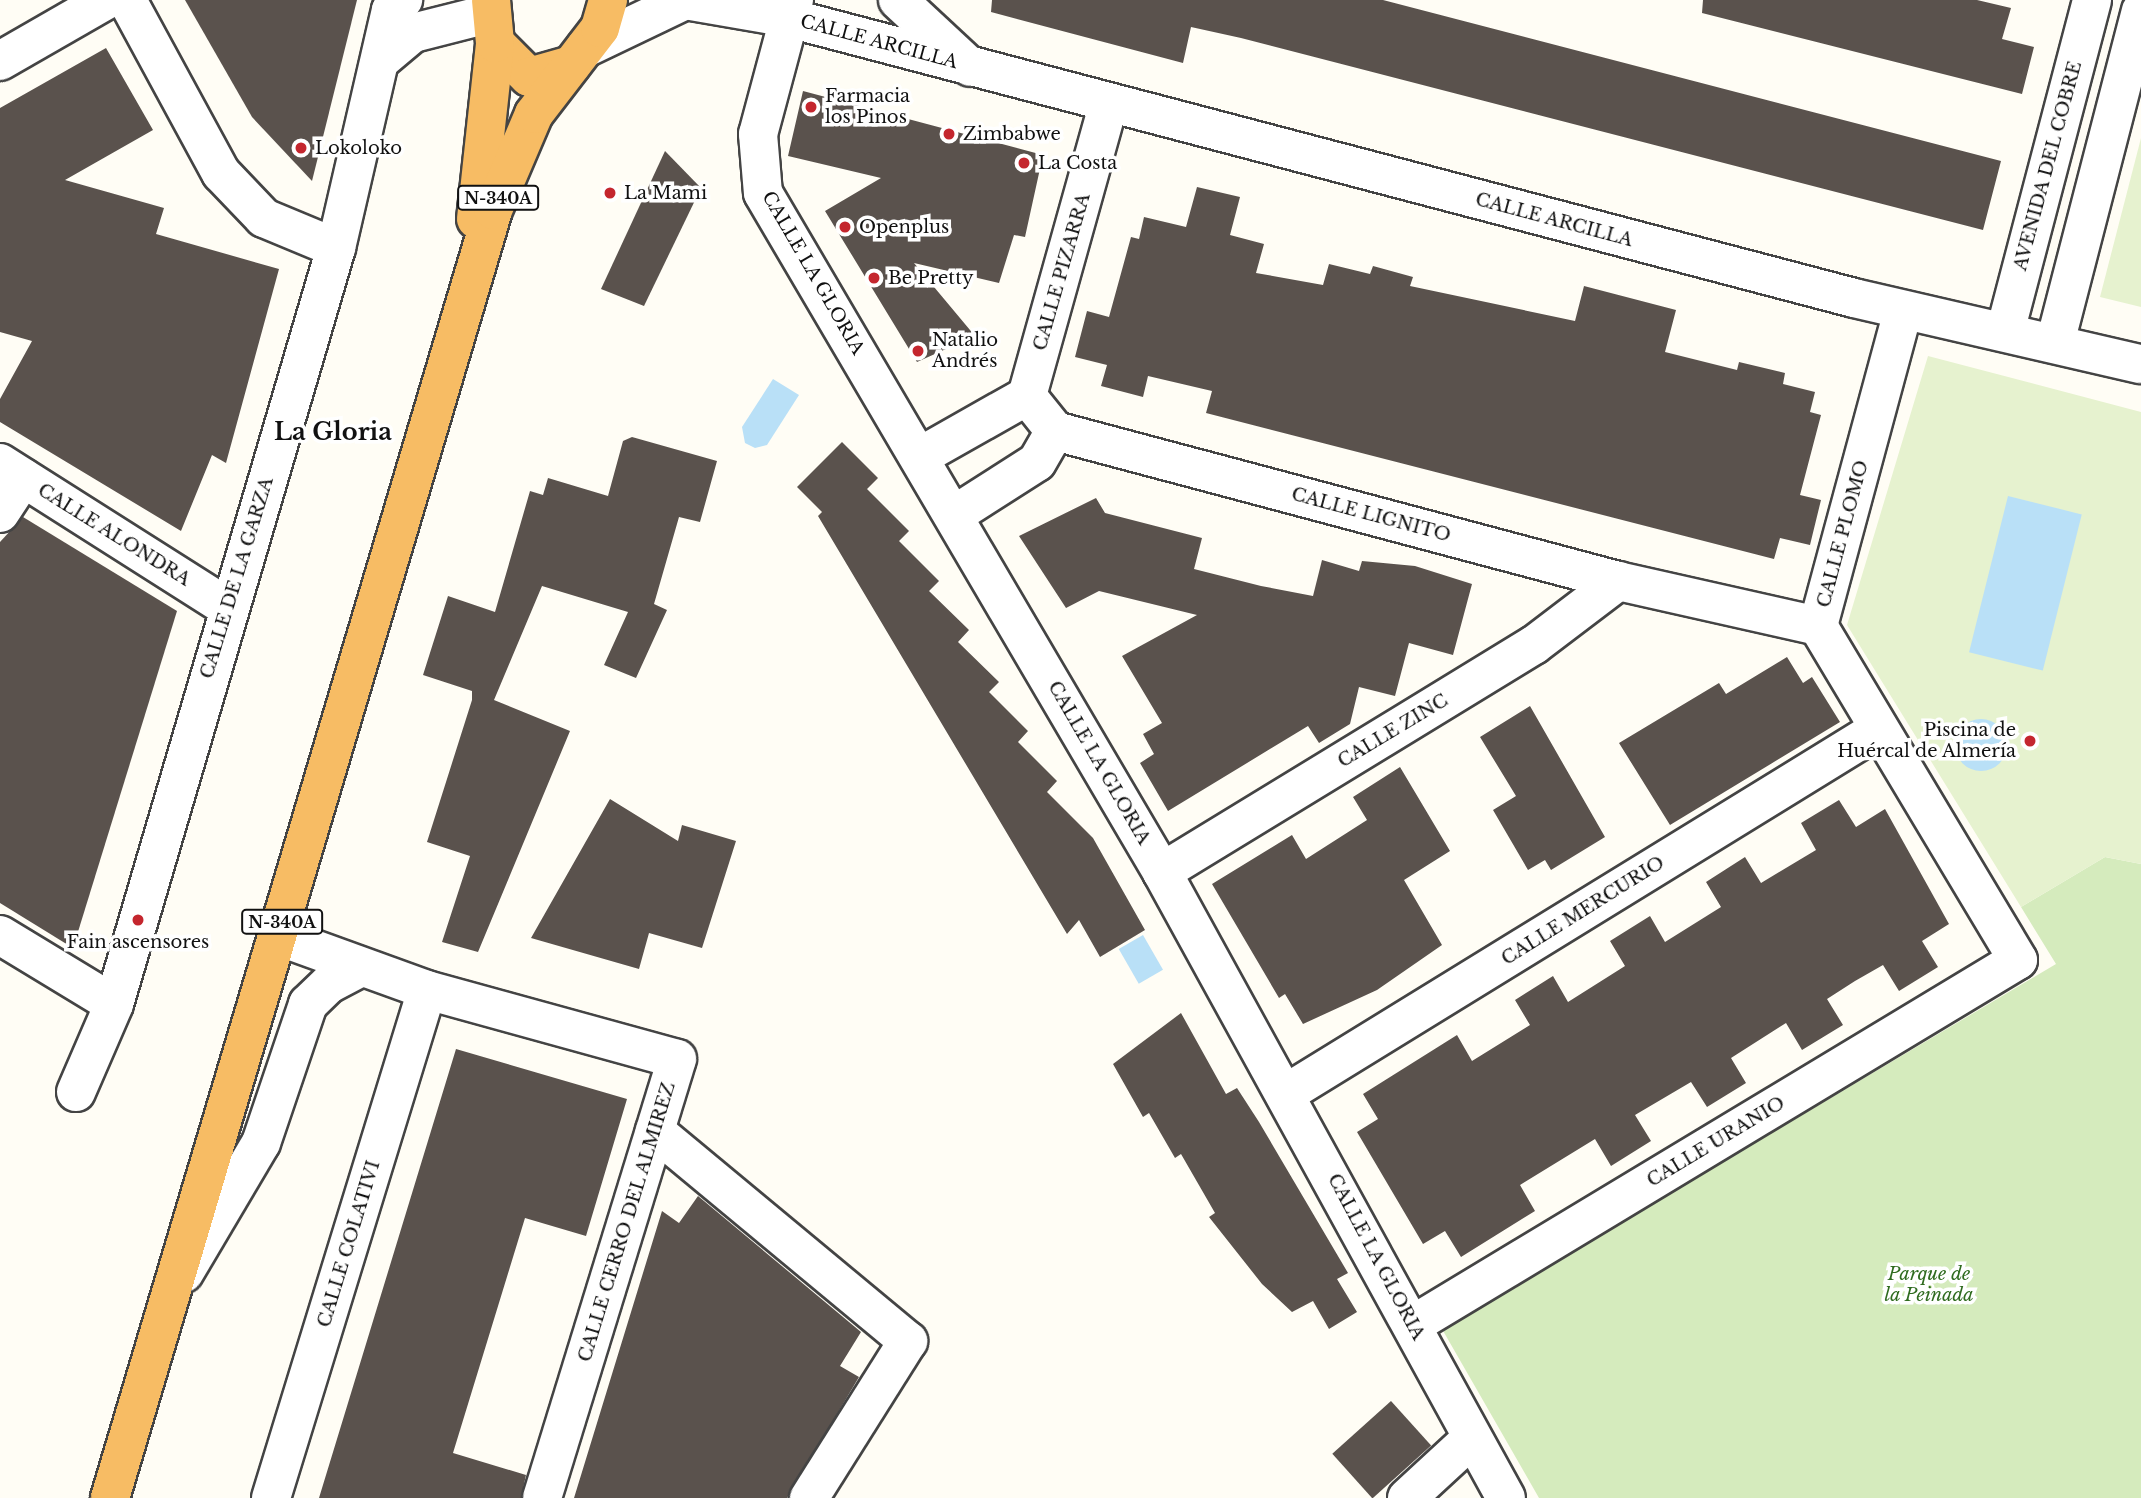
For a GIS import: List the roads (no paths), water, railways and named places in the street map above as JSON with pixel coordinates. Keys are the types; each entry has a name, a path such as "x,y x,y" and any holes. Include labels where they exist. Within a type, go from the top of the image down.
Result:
{"highway":[{"name":"N-340A","path":"110,1498 176,1286 451,345 496,202 534,114 578,57 608,0"},
{"name":"N-340A","path":"451,345 474,237 493,18"},
{"path":"493,18 529,76 578,57"}],"street":[{"path":"0,61 106,0"},
{"path":"127,0 221,173 264,218 336,248"},
{"name":"CALLE ARCILLA","path":"747,0 791,9 970,67 1108,104 1903,310 2141,364"},
{"name":"CALLE ARCILLA","path":"898,0 970,67"},
{"name":"AVENIDA DEL COBRE","path":"2005,332 2092,0"},
{"name":"CALLE ARCILLA","path":"578,57 685,1 791,9"},
{"name":"CALLE DE LA GARZA","path":"76,1092 114,1004 227,607 336,248 397,5"},
{"name":"CALLE LA GLORIA","path":"791,9 758,134 763,193 1162,872 1414,1324 1471,1440 1506,1498"},
{"path":"2055,343 2141,11"},
{"path":"382,59 413,33 493,18"},
{"name":"CALLE PIZARRA","path":"1027,396 1108,104"},
{"name":"CALLE PLOMO","path":"1903,310 1818,626 2018,960"},
{"path":"919,457 1027,396 1055,431 1037,463 954,515"},
{"name":"CALLE LIGNITO","path":"1055,431 1618,581 1818,626"},
{"path":"0,513 11,470"},
{"name":"CALLE ALONDRA","path":"11,470 227,607"},
{"name":"CALLE ZINC","path":"1162,872 1534,645 1618,581"},
{"name":"CALLE MERCURIO","path":"1287,1093 1879,729"},
{"path":"0,935 114,1004"},
{"name":"CALLE CERRO DEL ALMIREZ","path":"278,936 427,989 677,1059 542,1498"},
{"name":"CALLE URANIO","path":"1414,1324 2018,960"},
{"path":"176,1286 261,1143 308,1004 361,967"},
{"name":"CALLE COLATIVI","path":"271,1498 427,989"},
{"path":"655,1131 908,1341 808,1498"},
{"path":"1407,1498 1471,1440"}],"water":[{"path":"773,379 799,395 767,445 755,448 745,443 742,427"},
{"path":"2008,496 2082,514 2043,671 1969,652"},
{"path":"1981,719 1991,721 1999,727 2005,735 2005,755 1999,763 1991,769 1981,771 1971,769 1963,763 1957,755 1955,745 1957,735 1963,727 1971,721"},
{"path":"1143,935 1163,970 1139,984 1119,949"}],"place":[{"name":"Farmacia los Pinos","path":"811,107"},
{"name":"Zimbabwe","path":"949,134"},
{"name":"Lokoloko","path":"301,148"},
{"name":"La Costa","path":"1024,163"},
{"name":"La Mami","path":"610,193"},
{"name":"Openplus","path":"845,227"},
{"name":"Be Pretty","path":"874,278"},
{"name":"Natalio Andrés","path":"918,351"},
{"name":"Piscina de Huércal de Almería","path":"2030,741"},
{"name":"Fain ascensores","path":"138,920"}],"district":[{"name":"La Gloria","path":"333,432"}],"park label":[{"name":"Parque de la Peinada","path":"1929,1285"}]}
